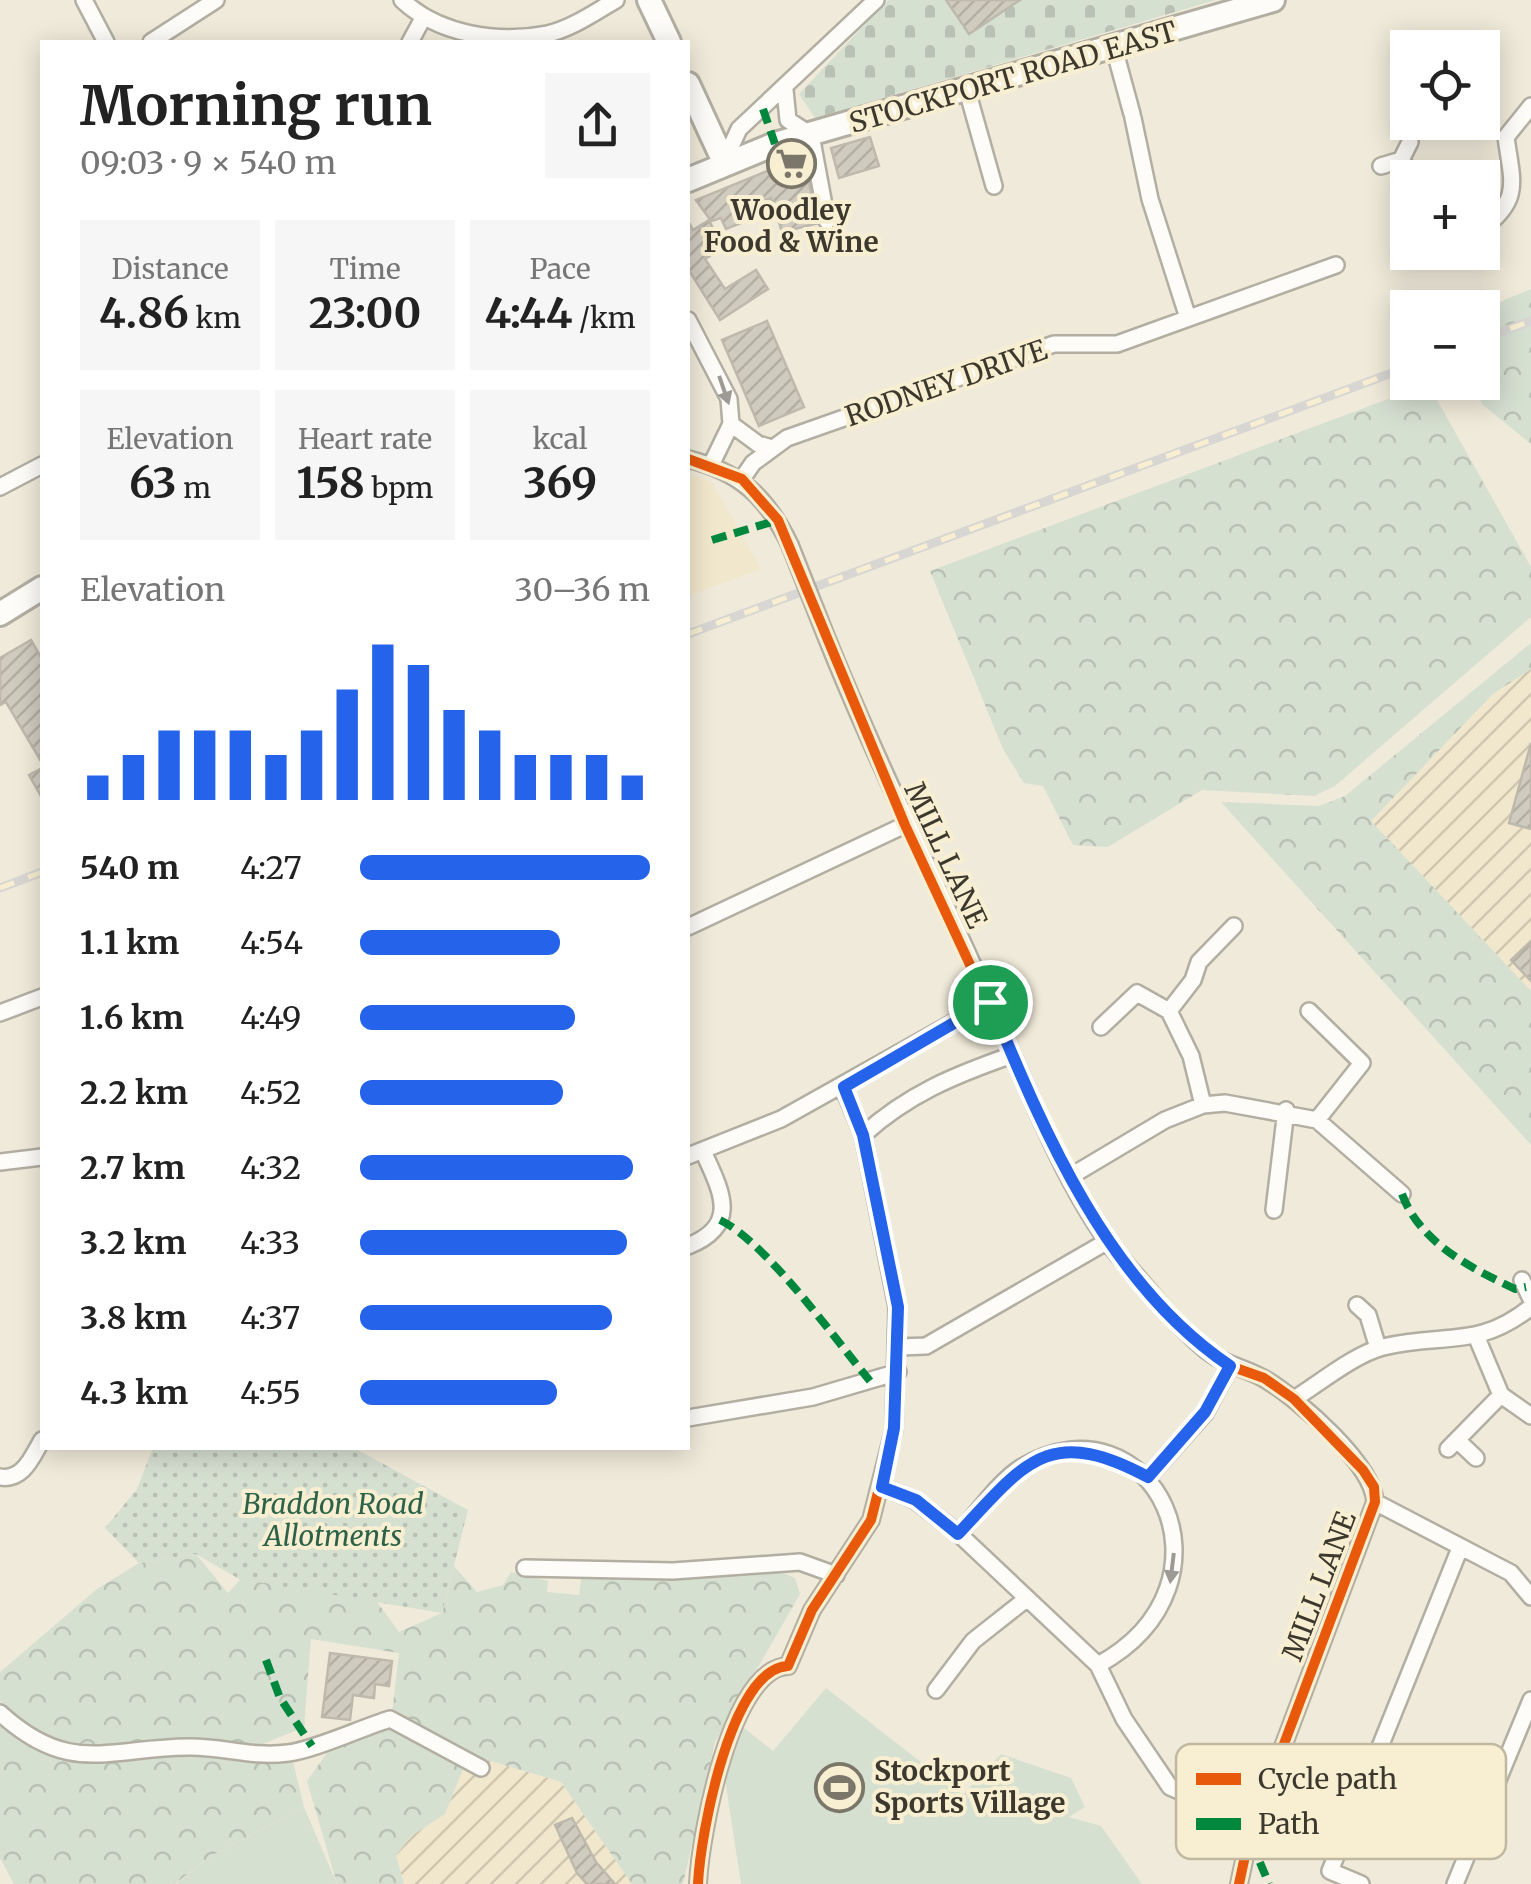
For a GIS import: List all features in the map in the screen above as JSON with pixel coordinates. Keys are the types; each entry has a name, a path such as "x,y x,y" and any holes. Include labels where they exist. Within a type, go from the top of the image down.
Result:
{"main road":[{"path":"649,0 668,40"},
{"name":"STOCKPORT ROAD EAST","path":"690,179 724,162 811,135 1272,0"},
{"path":"690,88 724,162"},
{"path":"0,614 40,589"}],"street":[{"path":"84,0 105,40"},
{"path":"154,40 216,0"},
{"path":"402,0 422,20 466,33 547,34 616,0"},
{"path":"724,162 740,129 876,0"},
{"path":"411,40 422,20"},
{"path":"1114,48 1150,199 1188,318"},
{"path":"785,90 788,120 811,135 826,221"},
{"path":"967,90 994,186"},
{"path":"1500,216 1506,212 1514,191 1506,137 1531,106"},
{"path":"1401,160 1410,142"},
{"path":"1381,166 1390,163"},
{"name":"RODNEY DRIVE","path":"742,479 787,438 1054,344 1117,344 1336,265"},
{"path":"690,323 716,366 729,399 731,424 711,464"},
{"path":"731,424 758,444 772,448"},
{"name":"MILL LANE","path":"690,459 742,479 766,502 790,546 905,825 1012,1055 1106,1242 1206,1350 1230,1366 1264,1378 1294,1399 1363,1470 1374,1487 1374,1502 1283,1744"},
{"path":"0,486 40,466"},
{"path":"690,926 905,825"},
{"path":"1169,1011 1194,980 1199,962 1234,926"},
{"path":"1101,1027 1138,993 1169,1011 1191,1056 1203,1105"},
{"path":"0,1013 40,998"},
{"path":"690,1245 712,1232 723,1209 719,1186 695,1154 844,1087 990,1002"},
{"path":"1309,1011 1362,1063 1318,1120"},
{"path":"863,1135 896,1105 944,1078 1012,1055"},
{"path":"698,1884 711,1805 732,1728 761,1678 775,1666 788,1666 812,1610 871,1520 894,1428 898,1307 863,1135 844,1087"},
{"path":"1072,1176 1165,1120 1203,1105 1236,1103 1286,1110 1318,1120 1402,1194"},
{"path":"1274,1210 1286,1110"},
{"path":"0,1162 40,1156"},
{"path":"898,1347 926,1346 1106,1242"},
{"path":"1294,1399 1378,1348 1476,1338 1512,1322 1531,1303 1522,1280"},
{"path":"1357,1305 1368,1315 1378,1348"},
{"path":"1476,1338 1500,1395 1531,1416"},
{"path":"1148,1477 1205,1412 1230,1366"},
{"path":"690,1418 813,1397 898,1372"},
{"path":"1476,1458 1452,1444 1500,1395"},
{"path":"0,1477 10,1479 22,1472 40,1443"},
{"path":"958,1534 1018,1470 1041,1458 1072,1450 1111,1457 1148,1477 1174,1527 1175,1570 1163,1607 1122,1652 1098,1665"},
{"path":"882,1487 916,1500 958,1534 1098,1665 1124,1719 1170,1786 1176,1789"},
{"path":"1374,1502 1512,1573 1531,1596"},
{"path":"1381,1744 1460,1548"},
{"path":"525,1568 673,1571 800,1562 836,1575"},
{"path":"936,1690 973,1640 1025,1600"},
{"path":"1506,1761 1531,1700"},
{"path":"0,1713 29,1739 90,1758 191,1746 245,1756 291,1753 390,1719 481,1768"},
{"name":"MILL LANE","path":"1238,1884 1245,1859"},
{"path":"1335,1859 1330,1871 1361,1884"},
{"path":"1455,1884 1465,1859"}],"shaded area":[{"path":"690,475 712,482 761,569 690,595"},
{"path":"1531,669 1531,991 1371,821 1493,694"},
{"path":"468,1754 561,1782 632,1884 404,1884 396,1855 411,1836 445,1814"}],"green space":[{"path":"888,0 1216,0 815,118 799,94"},
{"path":"1531,289 1531,444 1480,400 1500,400 1500,302"},
{"path":"1390,398 1437,400 1531,567 1531,617 1335,786 1314,796 1202,790 1108,847 1073,845 1043,786 1024,783 1003,749 930,571"},
{"path":"1531,643 1531,669 1493,694 1371,821 1531,991 1531,1145 1221,802 1319,806 1345,796"},
{"name":"Braddon Road Allotments","path":"152,1450 358,1450 468,1510 442,1613 239,1579 196,1554 139,1563 105,1528 137,1489"},
{"path":"196,1554 228,1593 244,1575 365,1585 399,1632 442,1613 454,1566 477,1592 503,1585 511,1572 548,1581 547,1592 579,1595 581,1579 710,1578 781,1572 795,1578 800,1594 715,1742 683,1884 632,1884 561,1782 468,1754 392,1713 399,1653 311,1639 304,1727 246,1751 88,1750 25,1728 0,1701 0,1672 97,1589 139,1563"},
{"name":"Stockport Sports Village","path":"826,1688 963,1795 1001,1754 1071,1778 1085,1807 1069,1817 1101,1826 1142,1884 741,1884 725,1779 739,1724 773,1751"},
{"path":"0,1722 30,1742 138,1752 291,1753 304,1807 209,1857 175,1884 14,1884 0,1858"},
{"path":"390,1725 465,1764 445,1814 411,1836 396,1855 404,1884 337,1884 307,1781 338,1737"},
{"path":"304,1807 337,1884 176,1884 209,1857"}],"building":[{"path":"946,0 1020,0 969,34"},
{"path":"870,137 879,166 839,178 831,148"},
{"path":"797,159 803,160 819,223 782,232 771,198 766,200 770,210 755,217 751,206 737,211 741,223 726,229 721,218 711,221 696,200"},
{"path":"709,220 722,248 705,259 725,289 756,270 768,289 720,320 690,272 690,225 693,230"},
{"path":"767,321 804,407 759,426 722,340"},
{"path":"31,640 40,656 40,760 6,702 0,705 0,658"},
{"path":"1531,743 1531,829 1509,823"},
{"path":"40,769 40,794 29,775"},
{"path":"1531,941 1531,981 1511,960"},
{"path":"330,1653 392,1661 389,1686 375,1684 374,1698 353,1695 350,1720 322,1717"},
{"path":"572,1818 596,1862 615,1884 587,1884 577,1873 555,1825"}],"railway":[{"path":"1500,332 1531,321"},
{"path":"690,633 1390,374"},
{"path":"0,888 40,873"}],"marked path":[{"path":"763,109 775,144"},
{"path":"712,540 778,520"},
{"path":"1402,1194 1421,1227 1449,1252 1515,1289 1526,1287"},
{"path":"720,1220 778,1270 870,1381"},
{"path":"266,1660 280,1698 312,1746"},
{"path":"1259,1859 1269,1884"}],"cycle path":[{"path":"690,460 742,479 778,520 905,825 1012,1055 1106,1242 1206,1350 1230,1366 1264,1378 1294,1399 1363,1470 1374,1487 1375,1502 1284,1744"},
{"path":"698,1884 712,1794 735,1723 750,1694 768,1674 788,1666 812,1610 871,1520 894,1429 897,1307 863,1135 843,1087"},
{"path":"1239,1884 1244,1859"}],"place":[{"name":"Woodley Food & Wine","path":"791,163"},
{"name":"Stockport Sports Village","path":"839,1787"}],"route":[{"path":"990,1002 1012,1055 1106,1242 1206,1350 1230,1366 1205,1412 1148,1477 1111,1457 1072,1450 1041,1458 1018,1470 958,1534 916,1500 882,1487 894,1428 898,1307 863,1135 844,1087 990,1002"}]}
